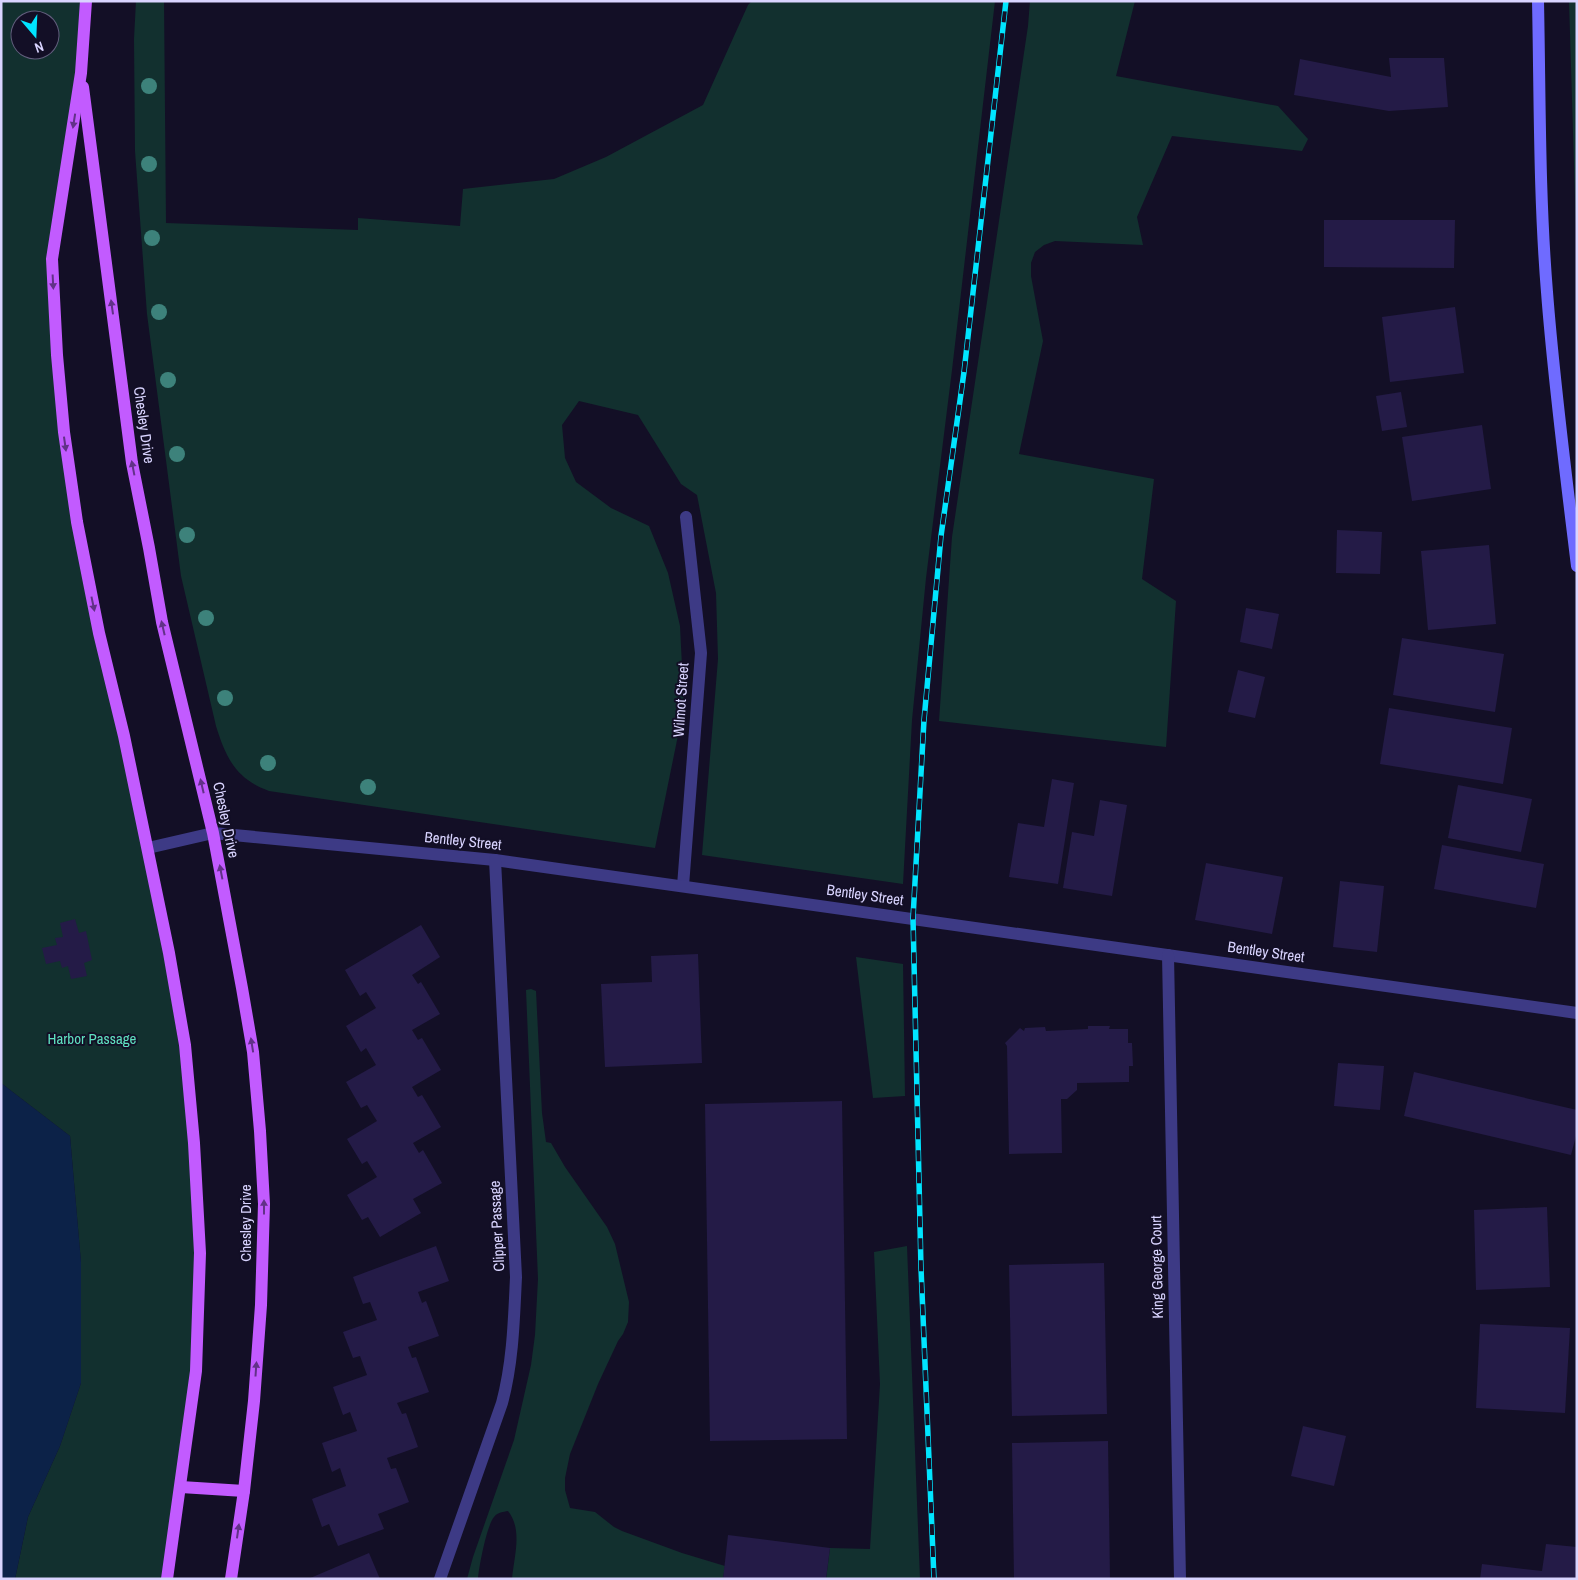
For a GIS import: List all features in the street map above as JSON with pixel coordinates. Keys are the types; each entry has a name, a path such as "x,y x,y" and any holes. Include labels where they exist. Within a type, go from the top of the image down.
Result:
{"main road":[{"name":"Chesley Drive","path":"86,1 81,73 52,259 63,423 76,522 148,848 185,1045 194,1143 200,1253 196,1371 167,1579"},
{"name":"Chesley Drive","path":"81,73 132,463 150,548 162,622 213,833 253,1052 264,1204 261,1306 254,1401 244,1491 231,1579"},
{"path":"180,1487 244,1491"}],"street":[{"path":"1538,1 1546,291 1577,566"},
{"name":"Wilmot Street","path":"683,886 701,653 686,517"},
{"name":"Bentley Street","path":"148,848 213,833 495,860 1577,1013"},
{"name":"Clipper Passage","path":"440,1579 502,1403 507,1384 514,1328 516,1268 495,860"},
{"name":"King George Court","path":"1168,955 1180,1579"}],"green space":[{"name":"Harbor Passage","path":"1,1 86,1 52,259 64,432 148,848 194,1143 196,1371 167,1579 15,1579 28,1517 60,1446 81,1383 81,1263 70,1136 1,1083"},
{"path":"136,1 164,1 166,223 358,230 358,218 460,226 463,189 554,179 606,157 703,105 748,5 752,1 995,1 926,578 912,720 903,884 702,855 718,659 716,593 697,495 681,484 638,415 579,401 562,425 565,458 576,482 611,508 649,526 668,573 680,626 684,706 655,848 269,791 240,774 228,757 216,726 181,576 147,314 135,151 134,39"},
{"path":"1030,1 1135,1 1116,76 1278,106 1308,139 1302,151 1172,136 1137,217 1143,245 1055,241 1044,245 1035,252 1031,263 1031,276 1043,341 1019,454 1154,479 1142,579 1176,601 1166,747 939,721 952,537 1028,26"},
{"path":"1569,1 1577,1 1577,263"},
{"path":"856,957 903,964 905,1096 873,1098"},
{"path":"526,990 536,991 542,1113 546,1142 551,1143 565,1167 607,1227 615,1244 629,1302 628,1322 598,1384 570,1454 565,1478 565,1490 570,1508 595,1512 622,1531 682,1553 725,1566 723,1579 512,1579 516,1552 516,1535 513,1518 508,1511 497,1514 491,1521 478,1579 467,1579 514,1440 531,1365 535,1335 538,1279"},
{"path":"907,1246 920,1579 826,1579 830,1548 870,1549 880,1384 874,1252"}],"water":[{"path":"1,1083 70,1136 81,1262 81,1383 60,1446 28,1517 15,1579 1,1579"}],"building":[{"path":"1389,58 1444,58 1448,107 1389,111 1294,95 1300,59 1391,77"},
{"path":"1324,220 1455,220 1454,268 1324,267"},
{"path":"1455,307 1464,373 1390,382 1382,317"},
{"path":"1401,392 1407,427 1382,431 1376,396"},
{"path":"1482,425 1491,489 1412,501 1402,437"},
{"path":"1337,530 1382,532 1380,574 1336,573"},
{"path":"1489,545 1496,624 1428,630 1421,551"},
{"path":"1246,608 1279,614 1272,649 1240,642"},
{"path":"1402,638 1504,654 1495,712 1393,695"},
{"path":"1238,670 1265,677 1255,718 1228,712"},
{"path":"1389,708 1512,728 1503,784 1380,764"},
{"path":"1052,779 1074,783 1058,884 1009,877 1018,823 1044,827"},
{"path":"1458,785 1532,799 1521,852 1448,838"},
{"path":"1100,800 1127,805 1112,896 1063,888 1072,832 1094,836"},
{"path":"1442,845 1544,864 1536,908 1434,889"},
{"path":"1206,863 1283,877 1272,934 1195,920"},
{"path":"1340,881 1384,886 1377,952 1333,947"},
{"path":"75,919 79,933 86,931 92,960 84,963 87,976 71,979 68,966 62,968 60,961 46,964 42,948 57,945 55,938 63,937 60,923"},
{"path":"421,925 440,957 412,975 418,984 421,982 440,1014 412,1030 418,1040 422,1038 441,1070 412,1087 418,1097 422,1095 441,1127 413,1143 419,1153 423,1150 442,1183 413,1199 421,1213 380,1237 368,1217 362,1220 347,1195 377,1177 367,1161 362,1164 347,1139 377,1121 367,1105 361,1108 346,1082 376,1065 366,1048 361,1052 346,1026 376,1008 366,992 360,996 345,970"},
{"path":"698,954 702,1063 605,1067 601,984 652,982 651,956"},
{"path":"1088,1026 1110,1026 1109,1029 1128,1029 1128,1043 1132,1043 1133,1066 1129,1066 1129,1082 1077,1083 1077,1090 1067,1099 1061,1099 1062,1153 1009,1154 1007,1046 1005,1043 1020,1028 1024,1031 1025,1028 1045,1027 1046,1031 1088,1029"},
{"path":"1338,1063 1384,1066 1380,1110 1334,1106"},
{"path":"1414,1072 1577,1110 1577,1132 1571,1155 1404,1116"},
{"path":"842,1101 847,1439 710,1441 705,1104"},
{"path":"1547,1207 1550,1287 1476,1290 1474,1210"},
{"path":"436,1246 449,1281 418,1292 422,1303 426,1301 439,1336 408,1347 412,1358 416,1357 429,1392 397,1403 402,1414 406,1413 418,1447 387,1458 391,1469 396,1468 409,1502 378,1514 384,1529 338,1546 329,1524 322,1527 312,1499 346,1486 340,1468 332,1472 322,1443 357,1431 350,1412 343,1415 333,1387 367,1375 360,1356 353,1358 343,1332 377,1320 370,1302 363,1304 353,1277"},
{"path":"1104,1263 1107,1414 1012,1416 1009,1265"},
{"path":"1480,1324 1570,1328 1565,1413 1476,1408"},
{"path":"1303,1426 1346,1436 1334,1486 1291,1476"},
{"path":"1108,1441 1110,1579 1014,1579 1012,1443"},
{"path":"728,1535 830,1548 826,1579 723,1579"},
{"path":"1546,1544 1577,1547 1577,1579 1480,1579 1482,1564 1542,1571"},
{"path":"369,1553 380,1579 308,1579"}],"railway":[{"path":"934,1579 921,1268 913,918 924,720 941,536 964,372 1006,1"}]}
